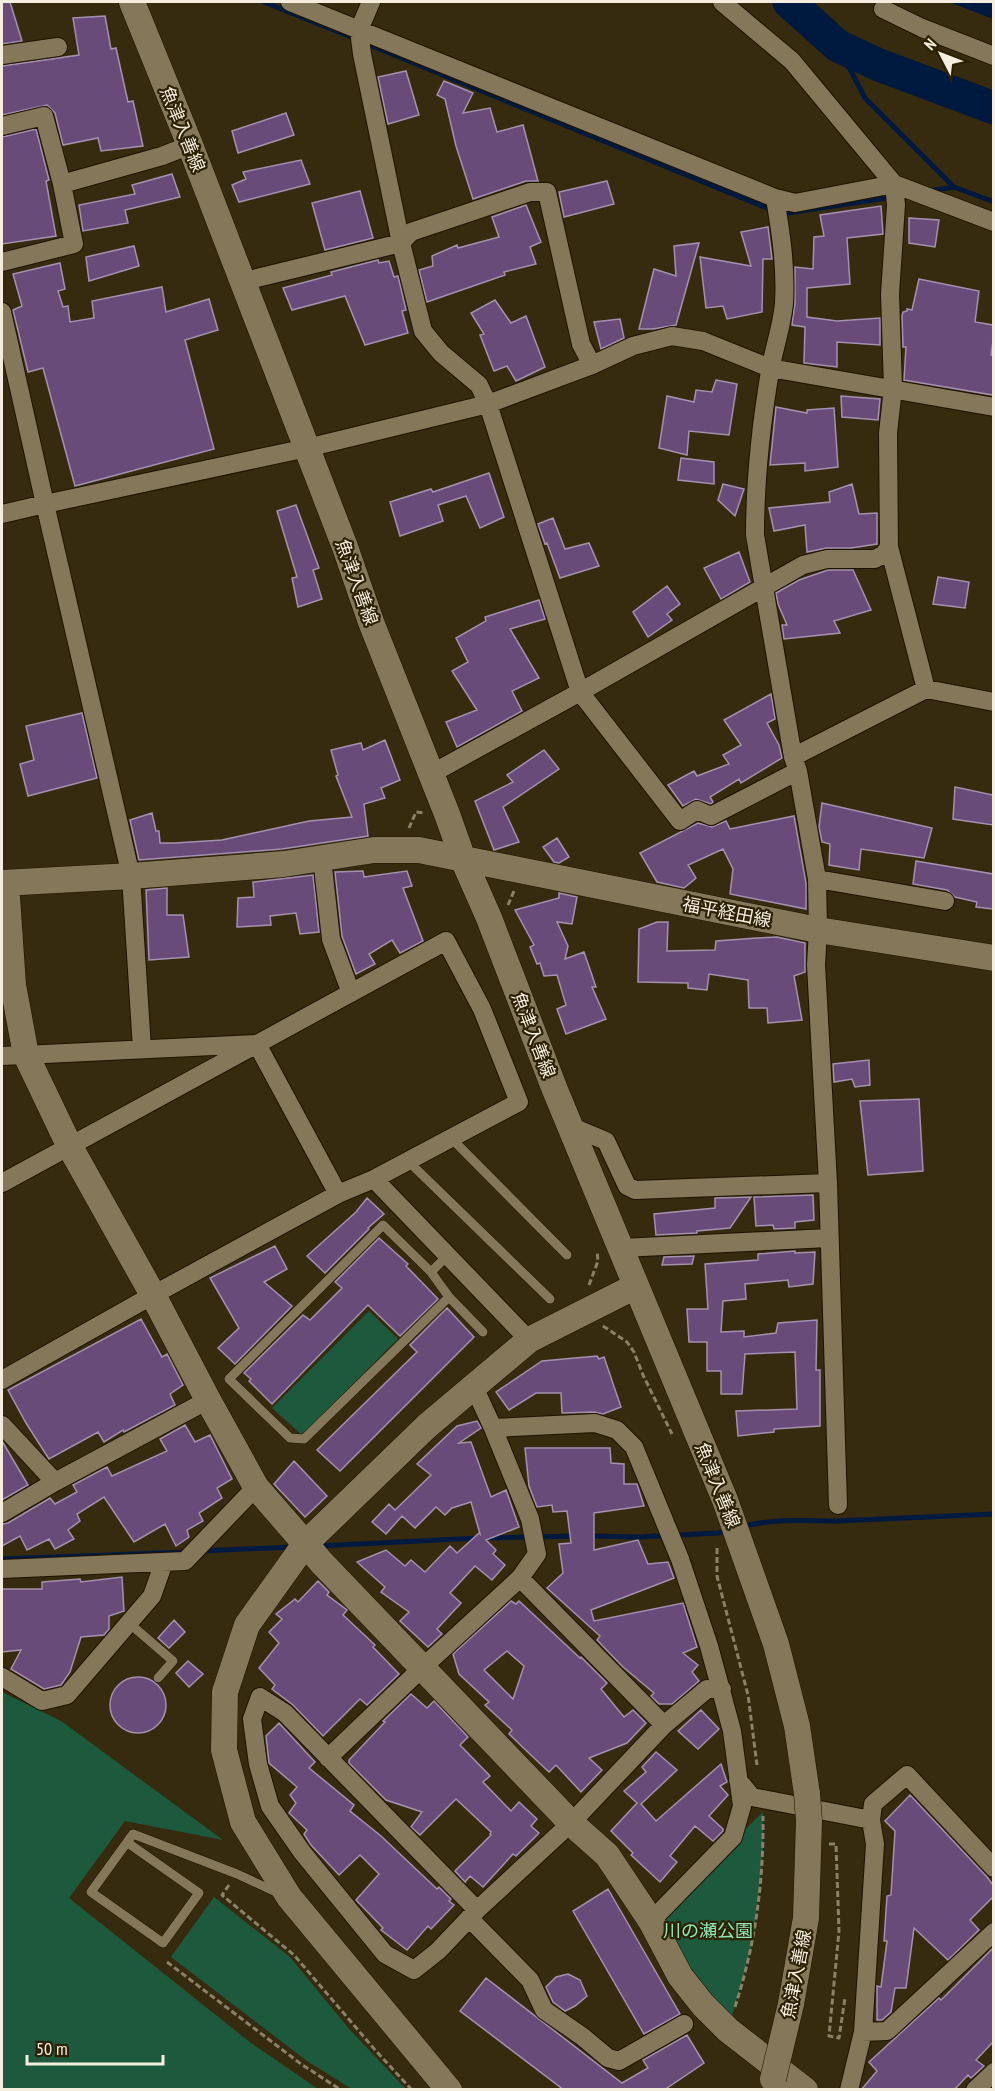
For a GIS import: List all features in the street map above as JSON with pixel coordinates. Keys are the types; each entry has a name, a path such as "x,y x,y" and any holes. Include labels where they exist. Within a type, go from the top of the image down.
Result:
{"street":[{"name":"魚津入善線","path":"132,2 190,145 463,859 489,918 570,1126 609,1248 636,1286 725,1500 779,1654 797,1726 809,1821 806,1918 791,2004 771,2084"},
{"path":"291,2 775,198 795,202 894,184"},
{"path":"371,2 359,30 362,54 401,243 423,331 441,353 479,385 488,404 579,692 680,821 697,810 711,816 926,689 993,702"},
{"path":"722,2 792,61 894,184 993,222"},
{"path":"883,9 922,28 993,56"},
{"path":"2,55 58,47"},
{"path":"2,126 44,116 62,184 74,244 2,262"},
{"path":"62,184 162,156 190,145"},
{"path":"894,184 896,205 890,294 893,388 888,433 889,547 926,689"},
{"path":"243,284 257,278 401,243 411,232 530,192 547,192 581,344 592,365"},
{"path":"775,198 785,255 784,305 770,368 760,434 755,498 755,535 817,879 816,965 828,1183 838,1504"},
{"path":"2,312 131,876 142,1049"},
{"path":"2,514 307,448 488,404 592,365 633,346 672,336 703,341 770,368 993,407"},
{"path":"431,774 803,565 827,560 875,559 884,554 889,547"},
{"name":"福平経田線","path":"4,883 284,864 374,850 419,850 818,930 993,958"},
{"path":"322,858 331,939 351,993"},
{"path":"817,879 945,901"},
{"path":"4,883 13,985 14,1055 69,1145 153,1294 256,1487 305,1544 571,1822 607,1855 651,1921 680,1976 703,2005 728,2030 805,2090"},
{"path":"2,1183 446,941 482,1009 519,1102 374,1179 338,1194 153,1294 2,1380"},
{"path":"14,1055 257,1044"},
{"path":"257,1044 338,1194"},
{"path":"570,1126 606,1141 627,1186 635,1190 828,1183"},
{"path":"374,1179 529,1340"},
{"path":"609,1248 829,1238"},
{"path":"449,2090 288,1897 243,1822 224,1750 225,1692 247,1625 305,1544 427,1426 529,1340 636,1286"},
{"path":"328,1758 520,1578 537,1554 530,1519 474,1387"},
{"path":"2,1513 208,1400"},
{"path":"493,1428 595,1423 617,1430 634,1448 680,1559 709,1646 732,1731 742,1806 734,1837 651,1921"},
{"path":"2,1425 56,1482"},
{"path":"2,1569 185,1561 256,1487"},
{"path":"2,1677 42,1701 67,1695 152,1596 164,1562"},
{"path":"520,1578 664,1725"},
{"path":"684,2024 619,2061 608,2058 544,2010 531,1980 473,1914 285,1713 260,1697 252,1719 258,1764 270,1806 302,1852 385,1954 414,1970 438,1951 473,1914 571,1822 664,1725 707,1689 722,1689"},
{"path":"849,2090 863,2032 875,1844 871,1820 873,1804 907,1775 993,1868"},
{"path":"738,1780 752,1797 871,1820"},
{"path":"863,2032 887,2031 993,1932"},
{"path":"975,2090 993,2072"}],"lane":[{"path":"451,1138 567,1255"},
{"path":"408,1161 550,1299"},
{"path":"449,1297 304,1439 290,1438 229,1379 383,1225 431,1272 449,1297 483,1332"},
{"path":"431,1272 448,1256"},
{"path":"129,1623 173,1661 158,1678"},
{"path":"128,1843 199,1893 163,1943 91,1892 133,1834 237,1874 288,1897"}],"path":[{"path":"609,1248 598,1261 593,1279 587,1289 599,1324 627,1342 676,1442"},
{"path":"717,1554 717,1576 748,1695 755,1740 757,1772 738,1780"},
{"path":"728,2030 753,1942 763,1854 763,1810 752,1797"},
{"path":"824,1843 836,1844 840,1931 829,2036 839,2038 845,1997"},
{"path":"237,1874 222,1895 294,1954 412,2090"},
{"path":"167,1962 301,2064 341,2090"}],"green space":[{"path":"369,1311 398,1339 302,1435 272,1408"},
{"path":"2,1692 61,1721 223,1840 125,1821 69,1898 251,2043 318,2089 2,2089"},
{"name":"川の瀬公園","path":"763,1812 763,1854 753,1942 728,2030 651,1921"},
{"path":"214,1897 290,1957 350,2030 406,2089 352,2089 307,2061 171,1957"}],"water":[{"path":"949,2 993,2 993,19"}],"building":[{"path":"2,2 10,2 22,41 2,44"},
{"path":"105,16 111,49 116,48 128,102 133,101 143,146 101,151 98,138 63,145 55,113 47,105 2,115 2,66 79,55 73,18"},
{"path":"406,71 419,115 388,124 378,77"},
{"path":"444,81 473,93 463,113 490,108 497,132 523,125 538,181 526,181 473,199 456,146 445,99 437,95"},
{"path":"286,113 294,135 238,153 232,131"},
{"path":"36,129 49,180 46,181 56,236 2,244 2,137"},
{"path":"301,160 310,184 239,202 232,185 246,179 243,172"},
{"path":"172,174 180,197 125,210 128,223 83,231 79,205 135,194 132,185"},
{"path":"607,181 614,204 564,217 559,192"},
{"path":"360,191 373,238 325,250 312,203"},
{"path":"526,205 541,242 530,247 536,264 504,272 505,275 427,302 419,270 433,266 432,256 457,245 458,248 499,237 492,217"},
{"path":"881,206 883,234 847,238 850,284 807,288 807,317 837,321 880,318 880,345 837,342 837,367 804,363 805,327 792,325 795,303 795,267 813,269 814,237 824,236 820,215"},
{"path":"909,218 939,220 935,247 909,243"},
{"path":"768,227 772,259 763,259 762,312 727,319 723,306 706,308 700,257 751,266 741,232"},
{"path":"699,243 676,325 639,329 654,269 676,276 674,246"},
{"path":"134,246 139,266 89,281 86,257"},
{"path":"378,260 379,263 389,261 394,277 398,276 406,310 402,311 408,333 365,345 345,296 292,310 283,288"},
{"path":"60,263 65,289 58,291 63,307 68,306 70,322 94,318 92,301 162,287 166,312 209,299 218,330 185,340 214,449 75,486 43,368 28,372 13,310 22,306 13,274"},
{"path":"919,279 979,291 975,322 993,325 991,355 993,355 993,395 904,380 906,347 903,347 902,316 907,309 912,310"},
{"path":"495,300 511,323 526,316 545,367 516,381 507,366 494,371 480,335 484,334 471,313"},
{"path":"620,319 624,338 601,349 594,322"},
{"path":"716,380 737,384 729,435 689,431 687,455 659,448 667,396 694,402 696,390 712,392"},
{"path":"841,396 880,399 878,420 842,417"},
{"path":"776,407 807,413 807,410 834,408 838,467 805,471 805,463 770,465"},
{"path":"681,458 714,462 714,484 678,480"},
{"path":"489,473 504,517 480,528 466,496 438,505 443,521 400,536 390,502 431,489 433,492"},
{"path":"723,484 744,489 735,516 718,500"},
{"path":"852,484 859,514 877,513 877,544 807,552 805,525 774,531 769,508 830,502 829,492"},
{"path":"296,505 319,568 313,570 322,599 298,607 292,578 297,577 277,511"},
{"path":"553,518 565,549 589,543 599,566 560,578 538,524"},
{"path":"739,552 750,582 721,599 704,568"},
{"path":"828,570 853,570 871,610 834,621 840,633 784,639 782,625 787,625 776,593 799,580"},
{"path":"938,577 969,582 965,608 933,604"},
{"path":"667,586 680,604 667,614 672,620 648,637 633,612"},
{"path":"539,600 545,619 510,629 539,678 512,691 522,711 457,747 446,722 477,710 452,671 468,662 456,638 486,621 485,617"},
{"path":"771,694 775,719 767,723 779,745 782,758 741,783 739,779 710,797 713,802 711,804 696,799 683,806 668,785 694,771 697,776 729,764 723,755 741,745 724,720"},
{"path":"82,713 97,778 28,796 20,764 34,760 26,726"},
{"path":"385,740 400,780 381,788 385,798 364,804 368,836 282,849 139,860 130,820 152,813 156,831 159,831 160,843 222,840 309,821 352,817 336,776 338,775 331,750 361,743 363,750"},
{"path":"544,750 559,769 503,807 519,842 494,850 475,801 513,782 507,775"},
{"path":"955,787 993,795 993,825 953,819"},
{"path":"822,803 932,828 924,858 861,849 859,870 829,865 830,844 822,842 819,827"},
{"path":"794,816 806,883 806,909 730,894 733,869 723,849 688,865 696,878 684,888 657,882 640,853 698,823 712,827 726,821 730,829"},
{"path":"557,838 569,857 559,863 554,862 543,847"},
{"path":"916,861 993,874 993,909 976,907 977,902 955,897 947,890 913,884"},
{"path":"363,871 364,877 407,871 412,886 403,888 423,941 400,953 392,940 369,954 375,964 356,974 342,936 335,872"},
{"path":"313,875 319,932 300,934 296,913 270,916 271,925 237,927 238,898 254,897 253,882"},
{"path":"167,888 167,915 183,915 189,957 149,960 146,890"},
{"path":"559,893 577,897 572,924 557,922 568,946 565,959 584,952 596,987 592,987 606,1019 566,1034 557,1009 566,1005 557,975 544,976 540,963 537,964 530,947 534,945 515,910 559,898"},
{"path":"657,922 668,922 667,951 715,950 716,941 757,938 777,937 805,943 805,972 794,976 802,1020 768,1023 767,1008 749,1008 748,980 709,974 707,990 688,988 688,983 638,982 639,929"},
{"path":"869,1060 870,1085 855,1087 852,1079 834,1082 833,1064"},
{"path":"919,1099 923,1171 868,1175 860,1101"},
{"path":"813,1195 814,1220 795,1222 795,1228 774,1229 773,1225 756,1226 754,1197"},
{"path":"751,1197 730,1228 697,1231 697,1233 656,1235 654,1214 715,1208 715,1198"},
{"path":"367,1198 384,1214 325,1273 307,1256 356,1212"},
{"path":"379,1238 408,1264 406,1266 438,1299 400,1336 368,1305 272,1404 244,1373 303,1315 310,1320 342,1288 335,1282"},
{"path":"275,1246 287,1269 264,1282 292,1306 235,1364 218,1348 239,1328 210,1278"},
{"path":"795,1251 795,1253 815,1252 813,1284 789,1287 788,1280 745,1284 746,1299 723,1301 721,1332 744,1331 744,1337 776,1333 778,1323 817,1320 816,1370 820,1370 820,1426 774,1429 774,1432 738,1436 736,1411 797,1409 795,1352 745,1354 742,1394 721,1394 721,1371 707,1371 707,1342 689,1342 687,1309 708,1309 705,1264 758,1260 758,1254"},
{"path":"694,1256 692,1264 662,1265 664,1257"},
{"path":"447,1308 474,1337 340,1471 317,1450 417,1352 410,1345"},
{"path":"141,1319 162,1357 167,1354 183,1385 170,1394 175,1405 124,1432 123,1430 104,1442 98,1432 49,1459 8,1390"},
{"path":"597,1356 599,1359 604,1357 621,1407 603,1414 562,1413 561,1393 536,1393 509,1410 496,1392 542,1361"},
{"path":"477,1421 481,1428 459,1443 471,1442 491,1497 506,1490 519,1527 486,1540 496,1550 493,1554 505,1565 492,1580 475,1566 450,1593 461,1603 437,1629 442,1634 428,1647 400,1621 409,1612 381,1592 385,1587 357,1562 386,1550 405,1566 411,1560 425,1572 450,1546 457,1553 480,1534 471,1502 452,1508 445,1515 436,1507 415,1528 402,1516 386,1534 372,1522 389,1504 395,1510 431,1475 417,1464 457,1426"},
{"path":"185,1425 195,1442 210,1435 232,1479 217,1488 222,1498 199,1513 203,1521 187,1530 189,1537 176,1546 165,1524 134,1542 104,1497 77,1514 80,1521 68,1530 74,1539 55,1549 49,1539 27,1550 20,1536 2,1546 2,1524 8,1523 50,1498 55,1504 77,1492 73,1485 107,1467 112,1476 167,1451 160,1439"},
{"path":"2,1441 28,1485 2,1500"},
{"path":"525,1448 610,1448 611,1463 624,1464 624,1484 637,1484 644,1506 594,1513 594,1550 638,1540 648,1564 668,1562 674,1578 591,1610 594,1621 683,1603 697,1647 683,1653 698,1665 692,1672 699,1681 672,1704 659,1704 651,1696 654,1693 623,1667 597,1640 600,1636 547,1588 563,1573 559,1544 571,1543 567,1511 553,1512 552,1505 537,1507 529,1486"},
{"path":"294,1461 327,1496 305,1517 274,1484"},
{"path":"122,1577 124,1611 109,1616 109,1629 104,1635 81,1637 70,1672 61,1685 44,1689 11,1669 21,1650 2,1652 2,1589 42,1589 42,1582 80,1579 81,1582"},
{"path":"318,1581 329,1592 327,1595 347,1610 343,1615 375,1645 373,1647 399,1674 367,1705 360,1699 323,1736 293,1705 272,1689 275,1685 259,1668 279,1643 269,1632 282,1619 276,1614 295,1599 298,1602"},
{"path":"511,1601 516,1604 519,1601 607,1683 601,1689 624,1717 633,1710 646,1723 627,1743 589,1758 602,1770 581,1792 556,1765 549,1772 509,1734 512,1730 485,1705 489,1702 459,1674 453,1654","holes":["507,1651 524,1666 513,1699 484,1670"]},
{"path":"174,1620 185,1632 169,1648 158,1638"},
{"path":"188,1661 203,1674 189,1687 176,1673"},
{"path":"138,1677 149,1679 158,1685 164,1694 166,1705 164,1716 158,1725 149,1731 138,1733 127,1731 118,1725 112,1716 110,1705 112,1694 118,1685 127,1679"},
{"path":"411,1694 427,1708 434,1701 468,1737 460,1745 490,1776 483,1782 511,1811 519,1802 537,1819 531,1826 539,1833 516,1856 513,1854 483,1887 470,1876 465,1882 455,1871 491,1835 491,1832 456,1799 420,1835 411,1827 422,1812 386,1800 349,1763 349,1760 385,1722 383,1721"},
{"path":"701,1710 719,1729 698,1749 678,1731"},
{"path":"279,1723 315,1762 309,1768 354,1805 350,1811 451,1899 449,1901 454,1905 431,1929 428,1926 407,1950 381,1930 383,1928 356,1900 379,1874 360,1855 339,1875 311,1845 304,1834 307,1830 289,1813 296,1803 290,1795 297,1787 269,1763 266,1736"},
{"path":"656,1752 677,1770 641,1804 656,1821 721,1764 727,1782 720,1786 728,1795 709,1816 723,1831 713,1841 695,1826 670,1856 677,1862 660,1882 631,1855 633,1853 611,1831 637,1803 624,1791 646,1772 642,1767"},
{"path":"910,1795 987,1877 993,1885 993,1897 970,1920 979,1930 948,1960 914,1928 906,1988 895,1988 891,2012 882,2020 877,2020 877,1986 881,1987 887,1941 884,1941 887,1896 891,1895 895,1831 885,1821"},
{"path":"608,1889 680,2014 644,2034 573,1911"},
{"path":"993,1948 993,2042 976,2060 984,2066 971,2078 968,2075 954,2090 861,2090 877,2071 869,2062 939,1998 941,2000"},
{"path":"568,1974 580,1980 587,1996 565,2011 553,2002 546,1987 556,1977"},
{"path":"486,1978 622,2083 648,2068 643,2060 687,2035 704,2063 664,2090 564,2090 460,2011"}],"waterway":[{"path":"264,2 356,39"},
{"path":"789,2 838,46 879,65 994,108"},
{"path":"365,43 772,210"},
{"path":"838,46 865,98 954,187"},
{"path":"929,191 954,187 994,202"},
{"path":"781,214 893,197"},
{"path":"741,1527 777,1521 837,1521 994,1514"},
{"path":"589,1536 639,1537 718,1533 729,1530"},
{"path":"487,1538 577,1536"},
{"path":"319,1546 478,1538"},
{"path":"202,1551 292,1547"},
{"path":"2,1559 187,1552"}]}
